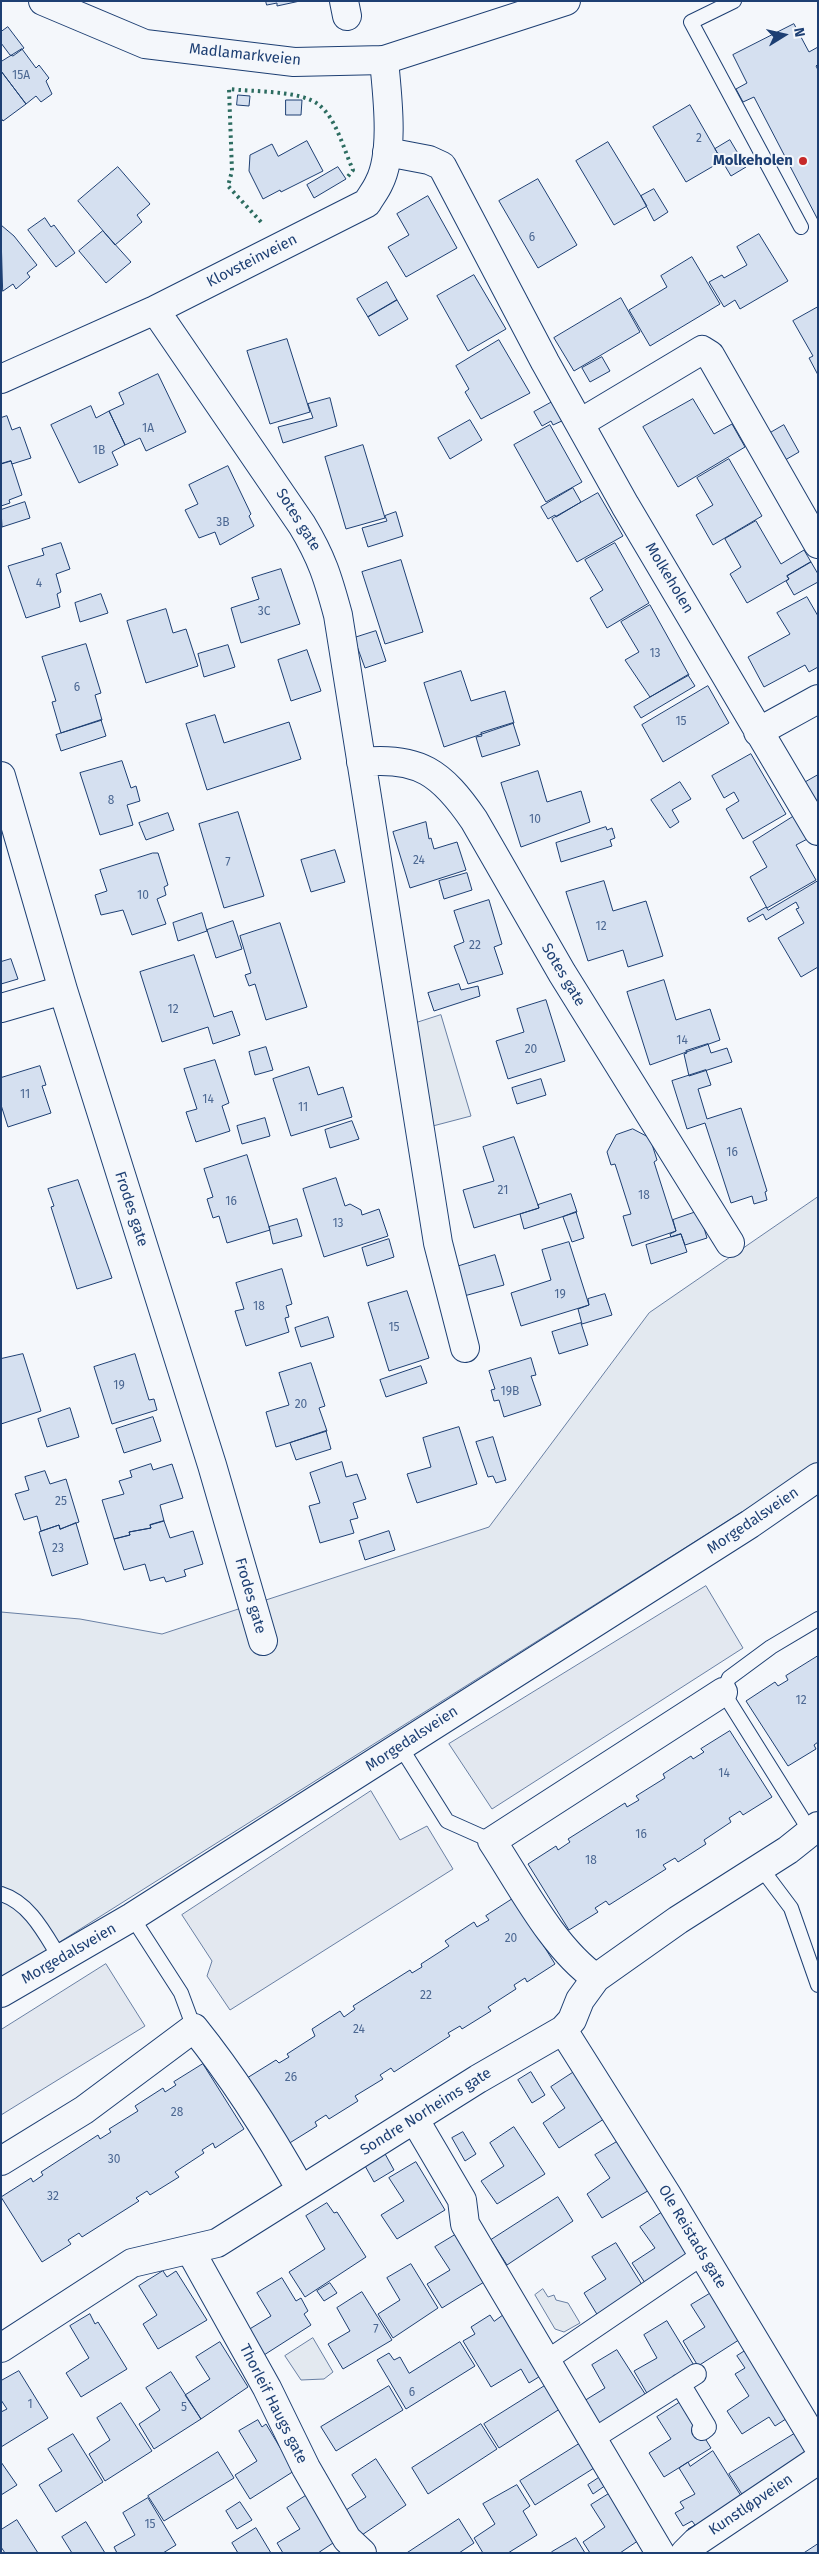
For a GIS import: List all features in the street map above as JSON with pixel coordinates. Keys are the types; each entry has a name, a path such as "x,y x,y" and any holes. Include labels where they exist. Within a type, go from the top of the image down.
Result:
{"street":[{"name":"Madlamarkveien","path":"43,1 144,44 294,62 384,60 566,1"},
{"name":"Klovsteinveien","path":"1,379 156,310 367,203 380,182 387,152 387,93 384,60"},
{"name":"Molkeholen","path":"387,152 430,160 442,166 545,362 625,505 818,831"},
{"name":"Sotes gate","path":"156,310 260,461 320,554 338,615 438,1243 465,1348"},
{"path":"580,423 702,350 710,355 818,544"},
{"path":"758,732 818,699"},
{"name":"Sotes gate","path":"361,762 384,760 414,764 438,778 458,797 619,1067 730,1243"},
{"name":"Frodes gate","path":"1,776 63,990 206,1447 263,1642"},
{"path":"1,1008 63,990"},
{"name":"Morgedalsveien","path":"1,1993 132,1918 750,1524 818,1477"},
{"path":"596,1978 580,1967 563,1948 492,1842 723,1692"},
{"name":"Sondre Norheims gate","path":"1,2348 132,2263 217,2243 478,2079 563,2030 572,2020 580,2000 596,1978 678,1920 761,1868 814,1829"},
{"path":"1,2161 84,2110 194,2028 236,2082 264,2124 301,2190"},
{"name":"Ole Reistads gate","path":"563,2030 667,2195 818,2446"},
{"path":"415,2120 462,2200 465,2224 660,2553"},
{"name":"Thorleif Haugs gate","path":"190,2250 268,2388 306,2468 347,2539 362,2553"},
{"path":"546,2361 702,2255"},
{"path":"594,2439 688,2379 706,2427 702,2430"},
{"name":"Kunstløpveien","path":"685,2553 696,2542 818,2460"}],"lane":[{"path":"734,1 691,22 801,227"},
{"path":"814,1829 723,1692 729,1678 771,1647 818,1619"},
{"path":"400,1746 448,1821 492,1842"},
{"path":"761,1868 791,1908 818,1985"},
{"path":"1,1894 7,1896 34,1917 60,1958"},
{"path":"132,1918 181,1993 194,2028"}],"shaded area":[{"path":"441,1015 471,1116 429,1127 413,1024"},
{"path":"818,1197 818,1464 1,1979 1,1612 80,1619 162,1634 489,1527 649,1313"},
{"path":"706,1586 743,1648 492,1809 449,1744"},
{"path":"371,1791 400,1840 427,1826 453,1869 230,2010 207,1976 212,1961 182,1915"},
{"path":"106,1964 145,2026 1,2115 1,2030"},
{"path":"543,2289 548,2297 554,2295 556,2300 568,2303 580,2323 564,2332 555,2329 535,2295"},
{"path":"313,2338 333,2372 324,2379 301,2380 285,2356"}],"building":[{"path":"266,1 300,1 277,6 277,3 267,5"},
{"name":"Molkeholen","path":"794,24 809,52 818,47 818,64 816,66 818,70 818,220 754,97 743,102 736,89 747,83 733,55"},
{"path":"8,27 24,48 13,56 10,55 1,43 1,32"},
{"path":"22,49 36,68 39,65 49,78 46,81 52,94 41,102 36,96 26,104 1,71 1,62"},
{"path":"1,71 26,104 3,121 1,118"},
{"path":"238,95 250,96 249,106 237,105"},
{"path":"286,100 302,100 301,115 286,115"},
{"path":"690,105 722,161 686,182 653,127"},
{"path":"730,140 746,167 731,176 715,149"},
{"path":"307,141 323,171 263,199 249,171 250,155 272,144 278,156"},
{"path":"608,142 647,206 614,225 576,161"},
{"path":"118,167 150,204 137,215 142,222 115,245 78,201"},
{"path":"338,167 346,179 314,198 307,185"},
{"path":"538,179 577,245 538,268 499,201"},
{"path":"654,189 668,212 654,221 641,196"},
{"path":"428,196 457,248 406,277 388,247 409,235 397,214"},
{"path":"45,218 51,227 54,225 75,253 56,267 28,230"},
{"path":"1,225 14,236 37,265 27,273 30,277 16,289 13,284 3,291"},
{"path":"103,231 131,262 106,283 79,251"},
{"path":"759,234 788,281 740,309 735,300 724,307 709,282 722,275 724,278 747,265 737,247"},
{"path":"692,257 720,304 650,346 629,310 667,287 661,276"},
{"path":"474,275 506,329 468,351 437,296"},
{"path":"387,282 397,300 368,317 357,299"},
{"path":"621,298 640,332 574,371 554,338"},
{"path":"397,300 408,319 379,336 368,317"},
{"path":"818,307 818,375 809,358 813,356 793,321"},
{"path":"287,339 310,412 270,424 247,351"},
{"path":"499,340 530,393 481,419 465,392 469,389 456,366"},
{"path":"602,357 610,371 590,382 582,368"},
{"path":"158,374 186,432 146,451 140,438 125,445 109,411 124,404 119,393"},
{"path":"330,398 337,426 283,443 278,427 313,418 308,404"},
{"path":"693,399 714,434 732,424 745,447 678,487 643,427"},
{"path":"554,401 564,420 553,425 551,421 542,426 534,412"},
{"path":"91,406 96,418 109,411 125,445 112,452 118,465 79,483 51,425"},
{"path":"7,416 12,430 20,427 31,458 12,464 11,461 1,464 1,418"},
{"path":"470,420 482,440 450,459 438,438"},
{"path":"550,425 582,482 546,502 514,445"},
{"path":"784,425 799,452 780,463 765,436"},
{"path":"363,445 385,518 346,529 325,457"},
{"path":"729,459 762,516 713,545 696,515 713,505 697,478"},
{"path":"11,461 22,495 9,500 10,503 1,506 1,464"},
{"path":"228,466 251,514 249,516 254,526 220,545 215,532 199,538 185,510 198,504 189,485"},
{"path":"573,488 581,502 556,517 555,515 548,519 541,507"},
{"path":"598,493 623,536 577,562 552,519"},
{"path":"25,502 30,518 2,527 1,510"},
{"path":"396,512 403,536 368,547 362,528 387,521 385,516"},
{"path":"756,521 781,564 804,550 811,562 787,576 789,579 747,603 730,574 741,567 725,539"},
{"path":"61,543 70,569 56,574 61,592 57,594 60,607 26,618 8,566 44,555 42,549"},
{"path":"615,543 649,603 607,628 590,598 603,590 585,560"},
{"path":"401,560 423,632 385,644 362,572"},
{"path":"811,562 818,574 818,582 794,595 786,581 789,579 787,576"},
{"path":"281,569 300,624 241,643 231,608 259,599 252,578"},
{"path":"101,594 108,613 80,622 75,603"},
{"path":"807,597 818,616 818,667 809,672 805,665 764,687 748,657 790,634 777,613"},
{"path":"650,605 689,675 650,697 625,660 639,652 621,622"},
{"path":"166,609 173,633 186,629 198,666 146,683 127,621"},
{"path":"376,631 386,661 365,668 354,638"},
{"path":"86,644 101,693 95,695 102,720 61,733 52,702 56,701 42,657"},
{"path":"228,645 235,667 204,677 198,654"},
{"path":"307,650 321,691 291,701 278,660"},
{"path":"461,671 471,701 505,691 514,723 444,747 424,683"},
{"path":"688,675 695,686 641,718 634,707"},
{"path":"708,686 729,723 663,762 642,725"},
{"path":"215,715 224,743 289,722 301,759 207,790 186,724"},
{"path":"101,720 106,736 61,751 56,735"},
{"path":"513,723 520,745 482,757 476,737 482,736 481,733"},
{"path":"751,754 786,814 743,839 726,809 739,801 734,792 724,798 712,776"},
{"path":"122,761 131,788 136,786 140,801 127,805 133,825 100,835 80,773"},
{"path":"538,771 547,802 581,791 590,822 521,847 501,783"},
{"path":"818,775 818,806 804,783"},
{"path":"680,782 691,799 672,810 679,822 670,828 651,800"},
{"path":"238,812 264,896 224,908 199,824"},
{"path":"168,813 174,830 146,840 139,823"},
{"path":"799,813 813,836 796,845 816,880 767,908 750,877 767,867 753,842"},
{"path":"426,822 429,839 431,838 434,849 457,842 466,870 410,888 393,832"},
{"path":"606,827 607,830 612,828 615,838 610,840 612,846 561,862 556,843"},
{"path":"335,850 345,882 311,892 301,860"},
{"path":"158,853 168,885 164,887 166,895 157,899 166,924 132,935 123,910 101,915 95,895 107,891 100,870"},
{"path":"467,873 472,890 444,899 439,881"},
{"path":"604,881 613,911 646,901 663,956 628,967 623,950 588,961 566,892"},
{"path":"818,881 818,967 801,977 778,938 804,923 796,909 799,908 796,902 766,920 763,914 749,922 747,918 766,907 768,910"},
{"path":"489,900 502,944 494,947 503,974 468,984 454,946 464,942 454,911"},
{"path":"202,913 207,931 178,941 173,923"},
{"path":"233,921 242,949 216,958 207,930"},
{"path":"280,923 307,1007 266,1020 255,984 249,986 245,975 251,973 240,936"},
{"path":"194,955 214,1017 232,1011 240,1035 213,1044 208,1027 162,1042 140,972"},
{"path":"11,959 18,979 1,984 1,962"},
{"path":"664,980 676,1020 710,1009 720,1040 650,1065 627,992"},
{"path":"459,984 461,990 478,986 480,996 434,1011 428,993"},
{"path":"546,1000 565,1061 508,1079 496,1041 524,1032 517,1009"},
{"path":"708,1044 711,1053 727,1048 732,1062 689,1076 684,1054 687,1053 686,1051"},
{"path":"266,1047 273,1070 255,1075 249,1052"},
{"path":"215,1060 229,1103 222,1106 230,1131 196,1142 186,1112 197,1109 184,1069"},
{"path":"40,1066 46,1085 42,1086 51,1113 8,1127 1,1105 1,1078"},
{"path":"309,1067 318,1095 343,1087 352,1117 291,1136 273,1079"},
{"path":"706,1070 711,1085 698,1089 707,1119 741,1108 767,1191 765,1192 767,1200 754,1204 752,1196 731,1203 705,1123 687,1129 672,1081"},
{"path":"541,1079 546,1095 517,1104 512,1088"},
{"path":"265,1118 270,1136 242,1144 237,1126"},
{"path":"352,1121 359,1139 330,1148 325,1130"},
{"path":"633,1129 650,1138 657,1160 654,1162 676,1231 632,1246 623,1216 631,1214 615,1164 611,1165 607,1152 616,1135"},
{"path":"514,1137 539,1208 474,1228 463,1190 494,1181 483,1147"},
{"path":"247,1155 270,1230 227,1243 219,1216 213,1218 207,1199 213,1197 204,1169"},
{"path":"336,1178 345,1206 350,1204 361,1210 362,1215 379,1209 388,1236 324,1257 303,1189"},
{"path":"78,1180 112,1278 77,1289 51,1207 54,1206 48,1189"},
{"path":"571,1194 577,1212 524,1229 520,1214 539,1208 538,1205"},
{"path":"699,1211 707,1238 685,1245 681,1234 671,1237 670,1234 676,1231 673,1220"},
{"path":"576,1212 584,1238 572,1242 563,1217"},
{"path":"297,1219 302,1236 273,1244 269,1227"},
{"path":"681,1234 687,1252 651,1264 646,1245"},
{"path":"389,1239 394,1257 367,1266 362,1248"},
{"path":"569,1242 589,1305 521,1326 511,1293 551,1280 542,1250"},
{"path":"495,1255 504,1285 464,1296 456,1267"},
{"path":"282,1269 292,1304 286,1306 289,1317 285,1318 289,1332 246,1346 235,1311 244,1309 236,1283"},
{"path":"407,1291 429,1358 389,1371 368,1303"},
{"path":"605,1294 612,1315 582,1324 578,1309 589,1305 588,1299"},
{"path":"328,1317 334,1337 301,1347 295,1328"},
{"path":"581,1323 588,1345 559,1354 552,1332"},
{"path":"23,1354 41,1411 1,1424 1,1359"},
{"path":"135,1354 149,1400 154,1399 157,1410 112,1424 94,1367"},
{"path":"531,1358 536,1375 531,1376 541,1405 504,1417 499,1400 494,1401 491,1390 495,1389 489,1371"},
{"path":"311,1363 325,1406 319,1408 327,1431 276,1447 266,1412 289,1405 279,1373"},
{"path":"421,1366 427,1383 386,1397 380,1380"},
{"path":"70,1408 79,1437 47,1447 38,1419"},
{"path":"153,1417 161,1441 124,1453 116,1429"},
{"path":"459,1427 477,1484 417,1503 407,1474 431,1467 423,1438"},
{"path":"326,1431 331,1449 296,1460 290,1443"},
{"path":"493,1437 506,1480 496,1483 493,1476 488,1477 476,1442"},
{"path":"342,1462 346,1477 357,1474 366,1499 353,1503 358,1518 350,1520 354,1533 320,1543 309,1506 320,1503 310,1473"},
{"path":"151,1464 153,1470 172,1464 183,1498 160,1505 164,1521 150,1525 151,1528 129,1532 130,1535 114,1539 102,1500 124,1494 119,1481 132,1477 130,1471"},
{"path":"45,1471 50,1484 66,1479 79,1522 60,1529 59,1525 41,1531 37,1516 24,1520 15,1494 29,1490 25,1477"},
{"path":"164,1521 170,1538 193,1531 203,1564 184,1570 186,1576 166,1582 164,1577 150,1581 145,1564 124,1570 114,1539 130,1535 129,1532 151,1528 150,1525"},
{"path":"76,1523 88,1564 52,1576 39,1532 59,1525 60,1529"},
{"path":"389,1531 395,1550 365,1560 359,1541"},
{"path":"818,1656 818,1742 814,1745 816,1749 788,1766 746,1701 775,1682 778,1686 788,1680 786,1676"},
{"path":"730,1731 772,1797 743,1815 740,1811 729,1818 731,1822 704,1840 706,1844 678,1862 675,1858 663,1865 666,1869 609,1905 606,1901 595,1908 598,1912 569,1930 528,1864 556,1846 558,1850 570,1842 568,1839 625,1803 627,1807 639,1800 636,1796 665,1778 663,1774 691,1756 693,1759 704,1752 701,1749"},
{"path":"514,1898 555,1964 527,1982 525,1978 514,1985 516,1989 488,2007 491,2011 462,2029 460,2026 448,2033 450,2036 394,2072 391,2068 380,2075 383,2079 355,2096 358,2101 329,2119 326,2115 315,2122 317,2126 288,2144 247,2078 276,2060 279,2063 289,2057 287,2054 315,2036 312,2029 340,2011 344,2017 355,2009 353,2006 410,1970 412,1973 422,1967 421,1964 449,1946 445,1941 474,1922 477,1927 489,1920 486,1916"},
{"path":"203,2064 244,2129 215,2148 213,2143 202,2150 204,2153 175,2172 179,2177 150,2195 147,2191 136,2198 139,2201 82,2237 79,2233 68,2240 71,2244 42,2262 1,2197 31,2178 33,2182 43,2175 41,2172 98,2135 100,2139 111,2132 109,2129 138,2111 135,2106 163,2088 165,2092 176,2085 174,2082"},
{"path":"577,2070 607,2117 559,2148 543,2123 565,2108 551,2087"},
{"path":"531,2072 545,2095 532,2103 518,2080"},
{"path":"514,2127 545,2174 497,2204 481,2181 504,2166 490,2143"},
{"path":"463,2132 476,2154 465,2161 452,2138"},
{"path":"620,2140 651,2189 602,2218 587,2194 610,2178 595,2155"},
{"path":"384,2152 394,2170 374,2182 364,2164"},
{"path":"416,2162 445,2210 397,2239 381,2215 404,2201 389,2178"},
{"path":"558,2197 573,2221 507,2265 491,2240"},
{"path":"327,2203 334,2213 337,2212 366,2257 305,2297 289,2272 325,2249 306,2216"},
{"path":"664,2211 693,2256 647,2286 632,2263 655,2248 640,2227"},
{"path":"460,2232 489,2279 442,2308 427,2284 450,2270 435,2247"},
{"path":"616,2243 644,2288 598,2316 584,2293 606,2279 592,2257"},
{"path":"411,2264 438,2308 393,2338 378,2314 400,2300 387,2278"},
{"path":"163,2271 167,2277 176,2271 207,2320 158,2349 143,2324 157,2315 139,2286"},
{"path":"282,2278 296,2301 301,2298 308,2311 304,2314 311,2325 264,2355 248,2330 271,2316 257,2293"},
{"path":"330,2283 337,2293 324,2301 317,2291"},
{"path":"716,2290 745,2336 698,2366 683,2341 705,2327 691,2305"},
{"path":"362,2292 392,2340 343,2369 328,2344 350,2331 337,2308"},
{"path":"509,2311 542,2375 529,2383 521,2369 491,2387 463,2341 475,2334 471,2327 490,2315 494,2321"},
{"path":"90,2314 95,2324 98,2322 127,2369 81,2397 66,2373 89,2358 70,2326"},
{"path":"667,2321 695,2367 648,2395 634,2371 657,2358 644,2335"},
{"path":"220,2342 248,2387 201,2419 185,2395 210,2379 196,2357"},
{"path":"460,2342 475,2366 406,2409 377,2360 389,2353 394,2360 400,2357 409,2373"},
{"path":"748,2349 789,2417 775,2426 769,2417 742,2434 727,2411 749,2396 735,2374 745,2368 737,2356"},
{"path":"617,2350 647,2397 599,2426 584,2401 605,2388 592,2365"},
{"path":"19,2371 48,2418 1,2447 1,2412 7,2409 1,2400 1,2381"},
{"path":"171,2372 201,2419 154,2449 139,2424 160,2410 146,2388"},
{"path":"551,2382 566,2405 499,2448 484,2424"},
{"path":"389,2386 403,2410 336,2451 321,2427"},
{"path":"682,2401 711,2448 664,2477 649,2453 671,2439 657,2417"},
{"path":"121,2403 152,2451 105,2481 89,2454 110,2440 97,2418"},
{"path":"258,2420 262,2427 266,2424 294,2471 250,2499 235,2475 257,2461 239,2431"},
{"path":"481,2424 497,2449 428,2494 412,2468"},
{"path":"799,2431 814,2454 745,2499 729,2474"},
{"path":"73,2434 103,2482 56,2512 39,2485 62,2471 48,2449"},
{"path":"587,2439 602,2463 535,2505 520,2481"},
{"path":"713,2451 743,2499 689,2531 688,2529 695,2525 692,2521 683,2526 675,2513 684,2508 680,2502 695,2494 679,2468 688,2462 690,2466"},
{"path":"218,2452 234,2478 164,2521 148,2496"},
{"path":"376,2459 406,2505 359,2537 343,2512 366,2497 352,2475"},
{"path":"1,2462 17,2485 1,2495"},
{"path":"603,2475 609,2483 593,2494 588,2485"},
{"path":"517,2485 530,2506 523,2511 537,2535 508,2553 483,2553 474,2538 495,2524 483,2504"},
{"path":"615,2490 645,2536 620,2553 590,2553 583,2542 605,2527 591,2505"},
{"path":"310,2493 339,2539 318,2553 283,2553 277,2543 300,2529 287,2508"},
{"path":"148,2498 176,2545 163,2553 117,2553 114,2547 135,2535 123,2513"},
{"path":"240,2502 252,2520 237,2529 226,2511"},
{"path":"459,2519 474,2543 459,2553 407,2553"},
{"path":"17,2520 38,2553 5,2553 1,2547 1,2530"},
{"path":"86,2522 105,2553 72,2553 62,2537"},
{"path":"256,2528 271,2553 238,2553 232,2543"},
{"path":"576,2538 585,2553 552,2552"},
{"path":"818,2544 818,2553 804,2553"}],"hedge":[{"path":"261,222 228,186 232,171 229,89 289,94 311,100 319,105 335,126 353,170 346,179"}],"place":[{"name":"Molkeholen","path":"803,161"}]}
